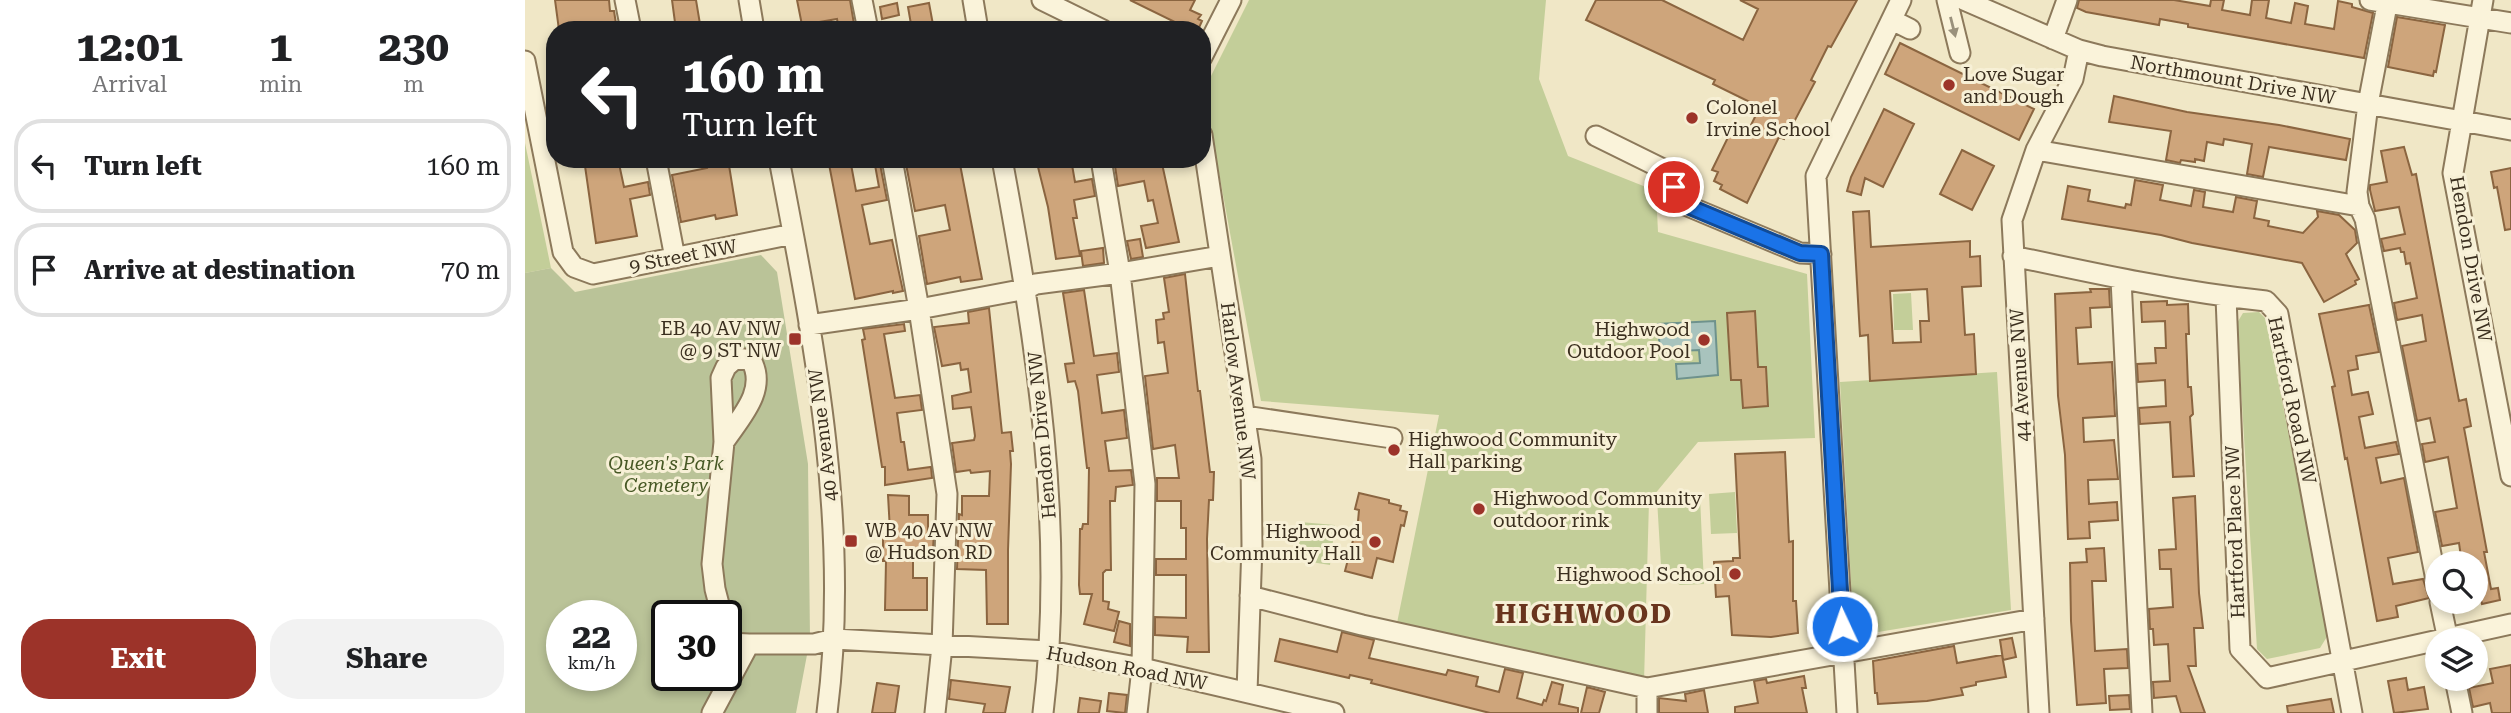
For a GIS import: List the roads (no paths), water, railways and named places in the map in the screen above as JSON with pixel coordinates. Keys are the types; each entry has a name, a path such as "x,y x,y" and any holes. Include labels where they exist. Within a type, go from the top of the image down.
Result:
{"street":[{"path":"625,0 629,21"},
{"path":"749,0 752,21"},
{"path":"862,0 866,21"},
{"path":"972,0 976,21"},
{"path":"1042,0 1074,21"},
{"path":"1211,39 1231,0"},
{"path":"1847,713 1816,176 1901,0"},
{"path":"1947,0 1960,53"},
{"name":"Northmount Drive NW","path":"1964,0 2079,50 2511,131"},
{"path":"2053,39 2067,0"},
{"path":"2430,551 2365,219 2357,192 2382,1 2482,9 2511,23"},
{"name":"Hendon Drive NW","path":"2482,9 2453,173 2511,476"},
{"path":"1892,20 1910,29"},
{"name":"44 Avenue NW","path":"2039,713 2012,220 2054,99 2073,79 2079,50"},
{"name":"9 Street NW","path":"525,61 546,167"},
{"path":"1596,136 1669,172 1678,202 1800,253 1821,254"},
{"path":"2036,150 2359,206"},
{"name":"9 Street NW","path":"546,168 563,253 574,267 593,274 793,234"},
{"path":"658,168 675,258"},
{"name":"40 Avenue NW","path":"781,168 810,325 829,471 834,530 834,639 827,713"},
{"path":"894,168 919,309 947,494 942,646 935,713"},
{"name":"Hendon Drive NW","path":"1004,168 1026,289 1046,446 1050,505 1049,651 1043,713"},
{"path":"1102,168 1120,273 1145,484 1142,668 1137,713"},
{"name":"Harlow Avenue NW","path":"1207,168 1251,459 1247,692"},
{"path":"810,325 919,309 1026,289 1036,284 1220,256"},
{"name":"Hartford Road NW","path":"2013,256 2121,279 2266,301 2278,314 2352,713"},
{"path":"2121,279 2142,713"},
{"name":"Hartford Place NW","path":"2226,297 2240,649 2267,678 2343,660"},
{"path":"1245,416 1392,438"},
{"path":"718,600 712,564 724,442"},
{"path":"1250,596 1362,625 1647,688 2034,619"},
{"path":"2488,629 2511,624"},
{"name":"Hudson Road NW","path":"749,644 814,644 834,639 1049,651 1142,668 1334,713"},
{"path":"2343,660 2425,643"},
{"path":"712,713 749,644 742,644"},
{"path":"1647,688 1647,713"},
{"path":"2457,691 2462,713"}],"water":[{"path":"1715,321 1718,375 1677,379 1676,364 1700,363 1699,350 1660,352 1658,324"}],"place":[{"name":"Love Sugar and Dough","path":"1949,85"},
{"name":"Colonel Irvine School","path":"1692,118"},
{"name":"EB 40 AV NW @ 9 ST NW","path":"795,339"},
{"name":"Highwood Outdoor Pool","path":"1704,340"},
{"name":"Highwood Community Hall parking","path":"1394,450"},
{"name":"Highwood Community outdoor rink","path":"1479,509"},
{"name":"WB 40 AV NW @ Hudson RD","path":"851,541"},
{"name":"Highwood Community Hall","path":"1375,542"},
{"name":"Highwood School","path":"1735,574"}],"district":[{"name":"HIGHWOOD","path":"1584,614"}],"park label":[{"name":"Queen's Park Cemetery","path":"666,474"}]}
